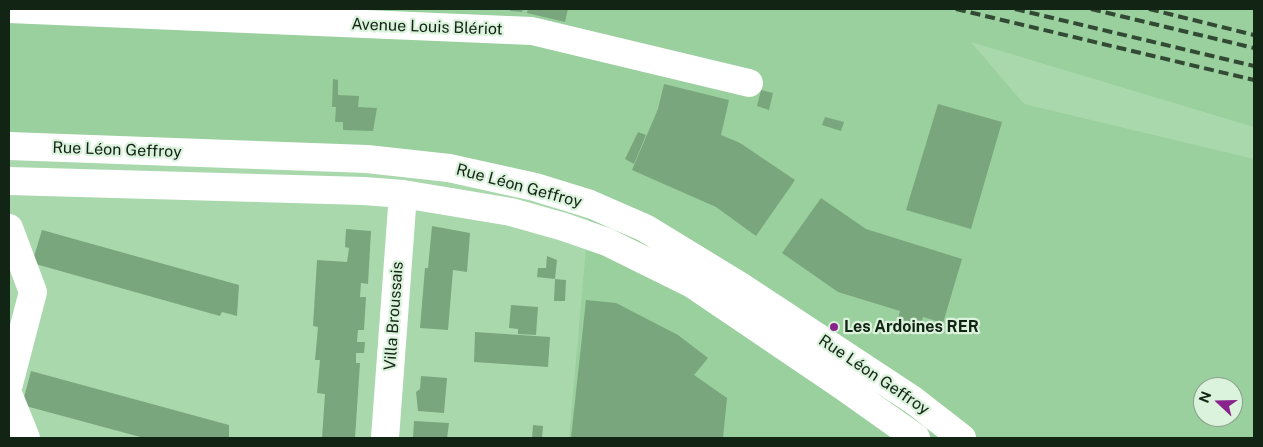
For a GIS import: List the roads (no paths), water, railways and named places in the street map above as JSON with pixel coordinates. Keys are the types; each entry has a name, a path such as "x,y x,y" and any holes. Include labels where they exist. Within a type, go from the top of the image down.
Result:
{"street":[{"name":"Avenue Louis Blériot","path":"9,10 392,17 532,31 749,83"},
{"name":"Rue Léon Geffroy","path":"9,146 376,160 449,168 535,187 581,201 645,228 740,286 913,400 962,438"},
{"name":"Rue Léon Geffroy","path":"9,181 364,191 403,194 511,212 564,227 607,242 692,284 916,438"},
{"name":"Villa Broussais","path":"385,438 403,194"},
{"path":"9,228 33,292 9,384"},
{"path":"9,396 26,438"}],"railway":[{"path":"956,9 1254,80"},
{"path":"1015,9 1254,66"},
{"path":"1091,9 1254,48"},
{"path":"1149,9 1254,35"}],"place":[{"name":"Les Ardoines RER","path":"834,327"}]}
